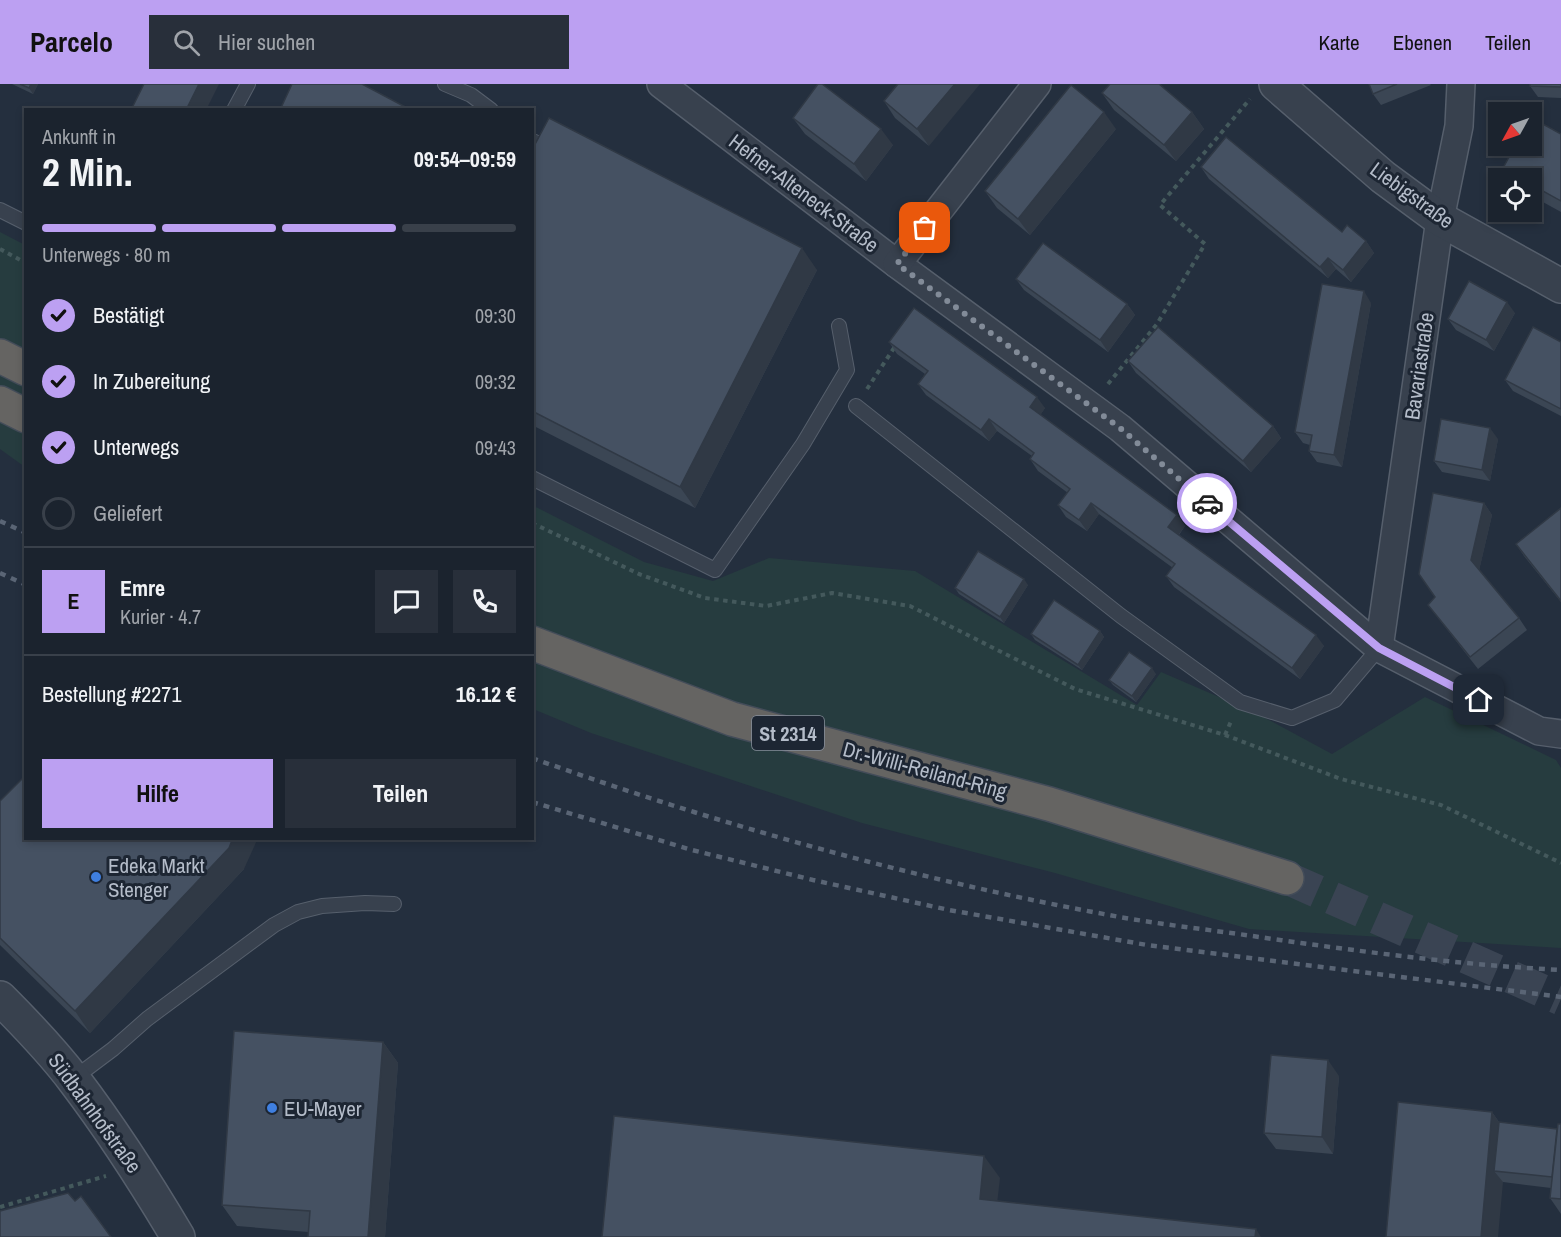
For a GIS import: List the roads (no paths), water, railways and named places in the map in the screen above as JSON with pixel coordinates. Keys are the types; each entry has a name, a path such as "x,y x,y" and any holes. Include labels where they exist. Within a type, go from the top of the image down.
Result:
{"highway":[{"path":"0,356 24,368"},
{"path":"0,403 24,415"},
{"name":"Dr.-Willi-Reiland-Ring","path":"534,644 732,718 1049,804 1287,878"}],"street":[{"name":"Hefner-Alteneck-Straße","path":"661,84 897,264 1120,428 1379,648 1539,731 1561,734"},
{"path":"897,264 1036,84"},
{"name":"Bavariastraße","path":"1379,648 1440,219 1459,126 1461,84"},
{"name":"Liebigstraße","path":"1266,88 1440,219 1561,286"},
{"name":"Südbahnhofstraße","path":"0,998 30,1028 73,1079 136,1167 178,1237"}],"lane":[{"path":"235,108 248,84"},
{"path":"445,84 471,95 488,108"},
{"path":"0,210 24,222"},
{"path":"534,479 715,570 803,444 847,370 839,326"},
{"path":"856,406 1121,616 1240,702 1292,718 1335,700 1379,648"},
{"path":"73,1079 113,1049 147,1019 274,925 298,912 322,906 365,903 394,904"}],"tunnel":[{"path":"1287,878 1561,999"}],"railway":[{"path":"0,521 24,532"},
{"path":"0,573 24,584"},
{"path":"534,759 746,828 890,867 1036,901 1148,922 1340,948 1450,961 1561,970"},
{"path":"534,803 692,850 949,910 1147,945 1561,997"}],"place":[{"name":"Edeka Markt Stenger","path":"96,877"},
{"name":"EU-Mayer","path":"272,1108"}]}
